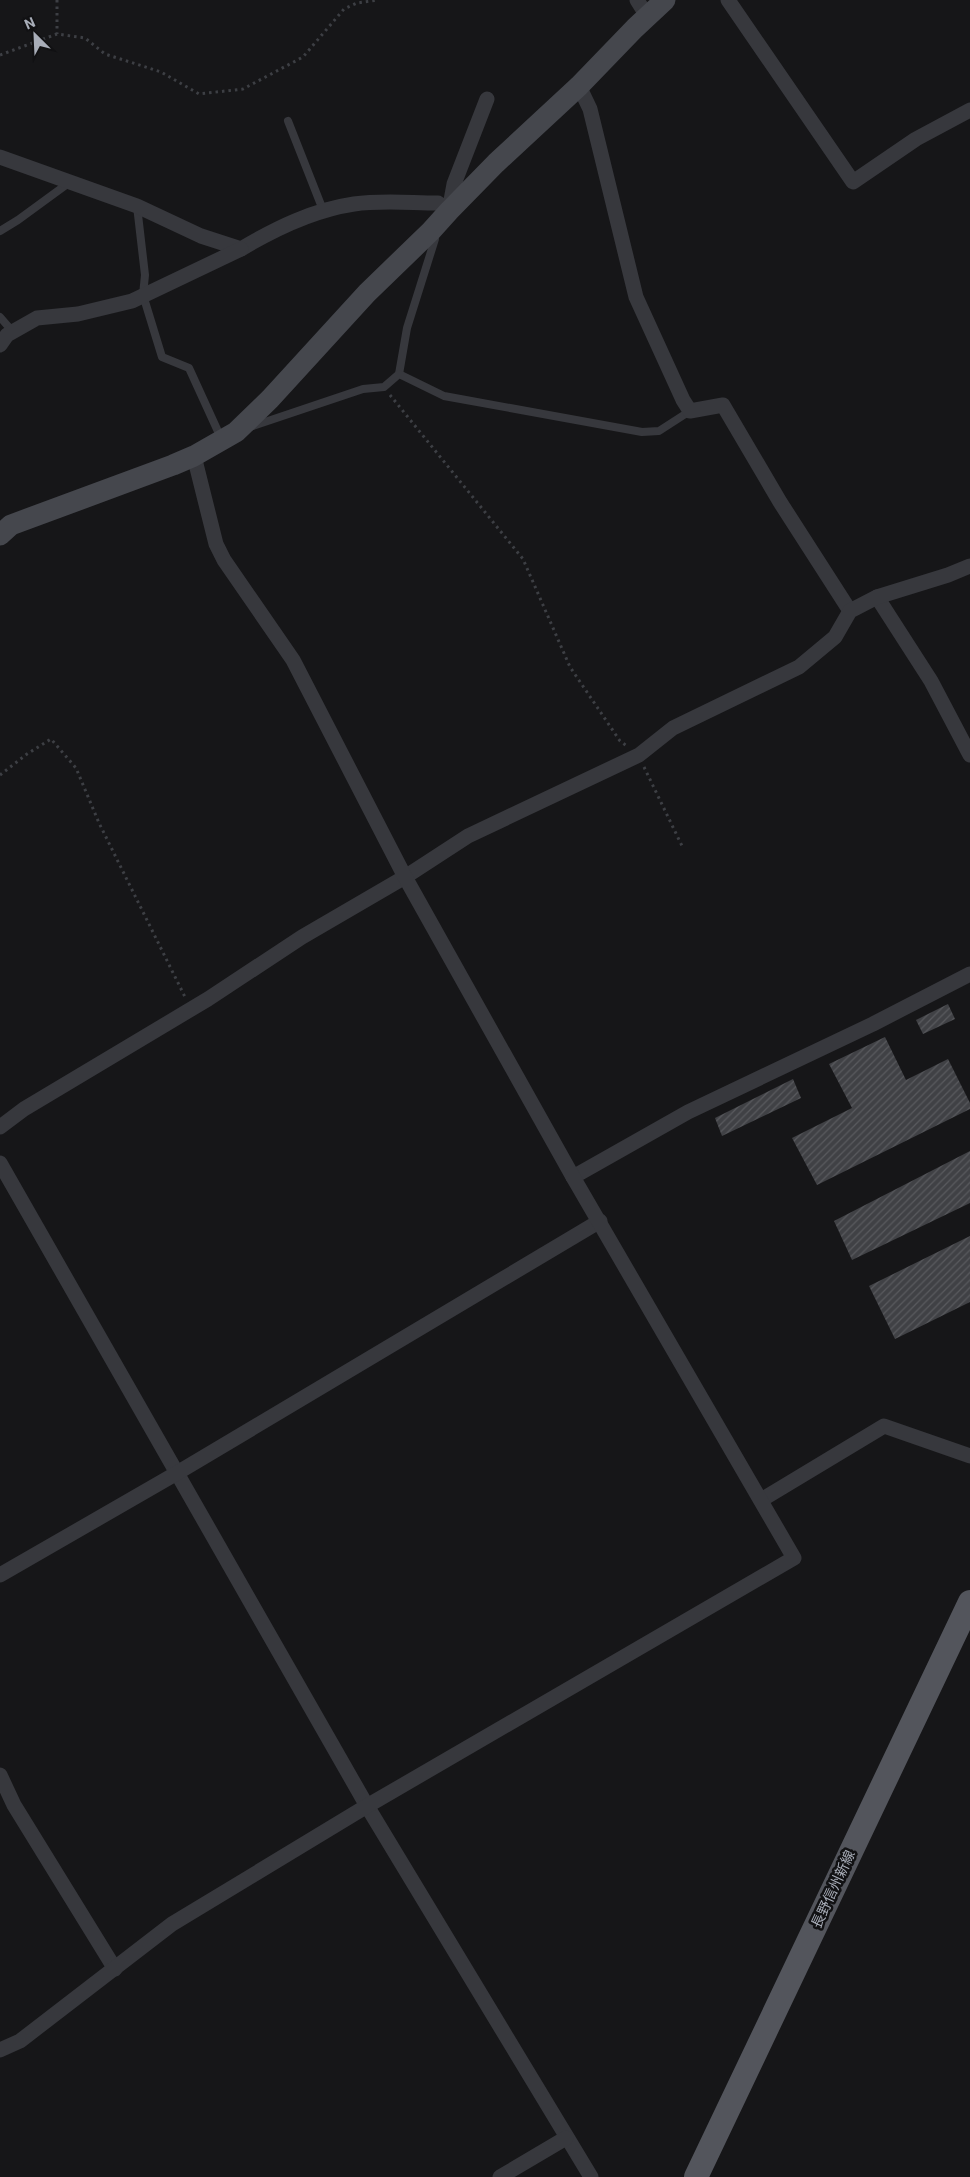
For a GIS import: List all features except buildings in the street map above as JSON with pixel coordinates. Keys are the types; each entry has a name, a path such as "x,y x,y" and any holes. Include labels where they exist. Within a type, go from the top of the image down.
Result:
{"main road":[{"name":"長野信州新線","path":"696,2177 970,1602"}],"street":[{"path":"0,535 11,526 194,456 229,435 270,399 367,293 431,231 496,163 579,86 642,8 665,0"},
{"path":"728,0 853,182 916,139 970,110"},
{"path":"579,86 590,109 636,297 683,400 690,411 723,405 780,502 850,611"},
{"path":"449,211 454,184 487,99"},
{"path":"0,156 137,206 201,236 240,249"},
{"path":"0,345 8,335 37,318 78,314 132,301 240,249 280,226 323,210 356,204 438,203 449,211"},
{"path":"0,2050 20,2041 172,1924 367,1806 794,1558 573,1177 405,877 293,660 224,560 216,544 194,456"},
{"path":"0,1127 24,1109 191,1009 468,836 638,755 673,728 799,667 834,637 850,611 877,597 948,575 970,566"},
{"path":"877,597 931,681 970,755"},
{"path":"573,1177 688,1112 873,1024 970,974"},
{"path":"0,1163 367,1806 591,2177"},
{"path":"0,1575 177,1473 600,1221"},
{"path":"761,1500 884,1426 970,1456"},
{"path":"0,1774 14,1805 115,1969"},
{"path":"500,2177 566,2138"}],"lane":[{"path":"288,121 323,210"},
{"path":"0,231 70,182"},
{"path":"137,206 144,275 143,295 162,357 188,368 229,435 363,389 384,387 399,374 408,328 435,239 431,231"},
{"path":"0,317 13,332"},
{"path":"399,374 444,396 642,432 658,431 690,411"}],"path":[{"path":"57,0 57,34"},
{"path":"0,55 57,34 85,38 105,54 161,72 199,94 243,89 303,57 344,9 357,3 378,0"},
{"path":"384,387 523,559 570,668 620,741 638,755 684,848"},
{"path":"0,775 26,754 51,739 76,768 98,823 191,1009"}]}
